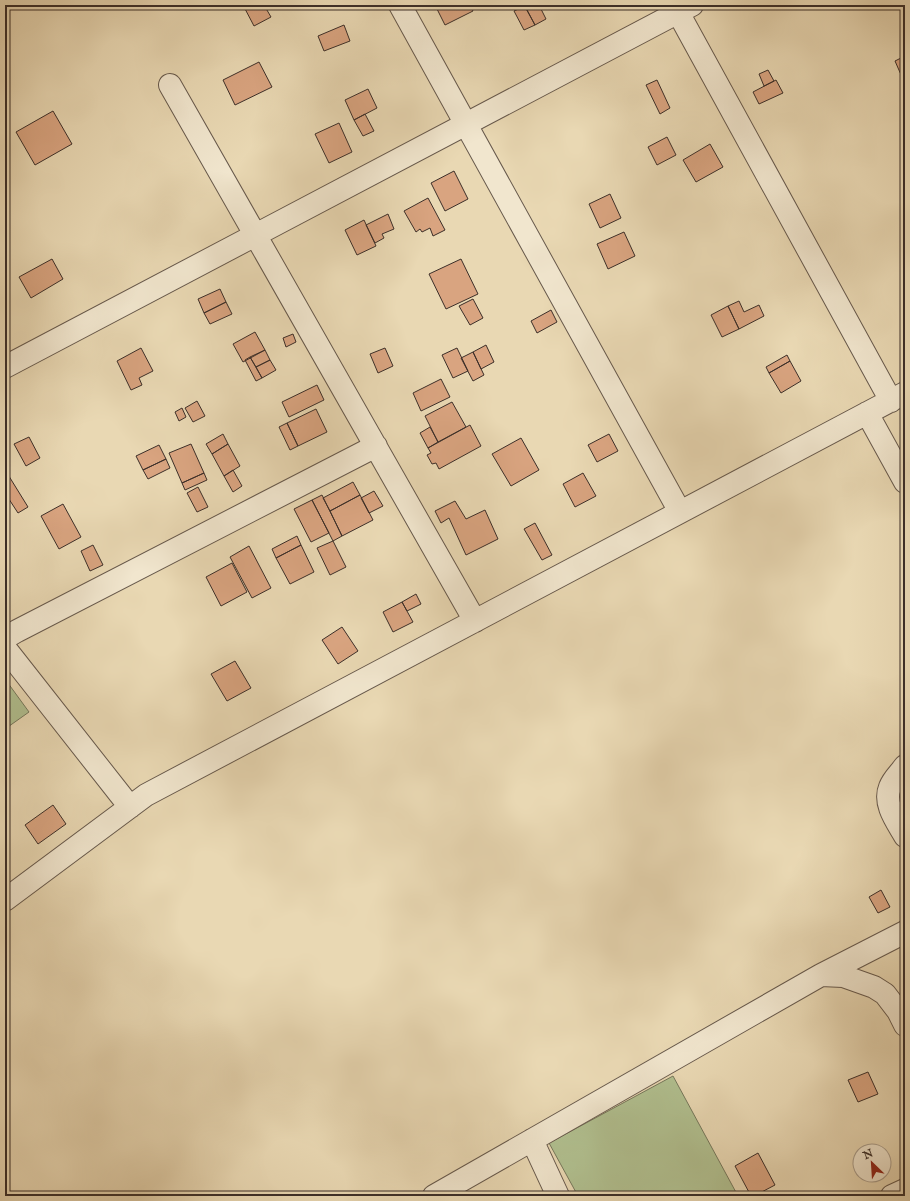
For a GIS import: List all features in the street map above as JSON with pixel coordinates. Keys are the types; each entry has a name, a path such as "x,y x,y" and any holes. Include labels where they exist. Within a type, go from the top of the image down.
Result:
{"street":[{"path":"400,5 680,512"},
{"path":"5,367 466,124 681,7 898,397 146,795 5,900"},
{"path":"170,85 475,621"},
{"path":"867,413 905,482"},
{"path":"5,638 376,446"},
{"path":"5,648 130,807"},
{"path":"905,766 890,786 888,795 890,806 905,836"},
{"path":"434,1196 820,975 905,932"},
{"path":"820,975 843,976 874,987 885,994 905,1025"},
{"path":"532,1140 558,1196"},
{"path":"892,1196 905,1190"}],"green space":[{"path":"5,679 29,712 5,729"},
{"path":"673,1076 738,1196 578,1196 549,1143"}],"building":[{"path":"243,5 264,5 271,17 254,26"},
{"path":"435,5 470,5 473,11 445,25"},
{"path":"524,5 539,5 546,19 535,25"},
{"path":"525,6 535,25 524,30 514,11"},
{"path":"344,25 350,41 324,51 318,36"},
{"path":"905,56 905,75 902,77 895,61"},
{"path":"259,62 272,87 235,105 223,80"},
{"path":"768,70 774,81 764,86 759,74"},
{"path":"657,80 670,108 660,114 646,85"},
{"path":"776,80 783,93 759,104 753,92"},
{"path":"368,89 377,108 354,120 345,100"},
{"path":"53,111 72,144 35,165 16,132"},
{"path":"365,114 374,131 363,136 354,120"},
{"path":"339,123 352,152 329,163 315,134"},
{"path":"667,137 676,155 657,165 648,147"},
{"path":"710,144 723,167 696,182 683,160"},
{"path":"454,171 468,199 445,211 431,183"},
{"path":"610,194 621,218 600,228 589,204"},
{"path":"428,198 445,230 433,236 430,228 422,232 420,229 416,232 404,211"},
{"path":"388,214 394,229 382,234 384,238 375,243 366,225"},
{"path":"364,220 376,246 357,255 345,230"},
{"path":"624,232 635,256 608,269 597,244"},
{"path":"52,259 63,279 31,298 19,277"},
{"path":"461,259 478,294 446,309 429,274"},
{"path":"220,289 226,302 204,313 198,299"},
{"path":"473,299 483,318 470,325 459,306"},
{"path":"739,301 744,312 759,305 764,316 739,329 728,306"},
{"path":"226,302 232,314 210,324 204,313"},
{"path":"728,306 739,329 722,337 711,315"},
{"path":"551,310 557,322 537,333 531,321"},
{"path":"255,332 265,350 243,362 233,344"},
{"path":"293,334 296,342 286,347 283,338"},
{"path":"486,345 494,362 481,369 473,352"},
{"path":"141,348 153,371 139,378 142,385 131,390 117,361"},
{"path":"385,348 393,366 378,373 370,354"},
{"path":"457,348 468,371 453,378 442,355"},
{"path":"265,350 270,360 256,367 250,357"},
{"path":"473,352 484,375 473,381 461,358"},
{"path":"787,355 790,361 769,373 766,367"},
{"path":"250,357 262,378 256,381 245,360"},
{"path":"270,360 276,370 262,378 256,367"},
{"path":"790,361 801,381 781,393 769,373"},
{"path":"441,379 450,397 421,411 413,393"},
{"path":"317,385 324,400 289,417 282,402"},
{"path":"197,401 205,416 193,422 185,408"},
{"path":"452,402 466,427 438,442 425,416"},
{"path":"182,408 186,417 179,421 175,412"},
{"path":"316,409 327,432 298,446 287,423"},
{"path":"287,423 298,446 290,450 279,427"},
{"path":"470,425 481,446 439,469 436,463 432,464 427,455 431,453 428,448"},
{"path":"430,427 438,442 428,448 420,433"},
{"path":"223,434 228,444 212,454 206,444"},
{"path":"609,434 618,451 597,462 588,445"},
{"path":"29,437 40,458 26,466 14,444"},
{"path":"521,438 539,470 511,486 492,454"},
{"path":"191,444 204,473 182,483 169,453"},
{"path":"228,444 240,466 224,476 212,454"},
{"path":"159,445 166,459 143,470 136,456"},
{"path":"166,459 170,468 148,479 143,470"},
{"path":"233,470 242,486 233,492 224,476"},
{"path":"7,473 28,507 18,513 5,493 5,475"},
{"path":"204,473 207,480 185,490 182,483"},
{"path":"583,473 596,496 575,507 563,484"},
{"path":"353,482 360,495 330,511 323,498"},
{"path":"198,487 208,507 197,512 187,493"},
{"path":"374,491 383,506 369,513 361,498"},
{"path":"322,495 342,536 333,541 312,500"},
{"path":"360,495 373,520 342,536 330,511"},
{"path":"312,500 329,533 311,542 294,509"},
{"path":"455,501 466,519 485,510 498,539 466,555 449,518 441,523 435,511"},
{"path":"63,504 81,537 59,549 41,516"},
{"path":"535,523 552,555 542,560 524,529"},
{"path":"297,536 301,545 276,558 272,549"},
{"path":"333,541 346,567 330,575 317,548"},
{"path":"93,545 103,565 90,571 81,551"},
{"path":"301,545 314,572 290,584 276,558"},
{"path":"249,546 271,588 252,598 230,557"},
{"path":"232,563 247,592 221,606 206,577"},
{"path":"416,594 421,604 407,611 402,602"},
{"path":"402,602 413,622 393,632 383,612"},
{"path":"342,627 358,651 338,664 322,640"},
{"path":"235,661 251,688 227,701 211,674"},
{"path":"53,805 66,824 38,844 25,825"},
{"path":"881,890 890,907 878,913 869,897"},
{"path":"868,1072 878,1094 858,1102 848,1080"},
{"path":"758,1153 775,1185 754,1196 751,1196 735,1166"}]}
